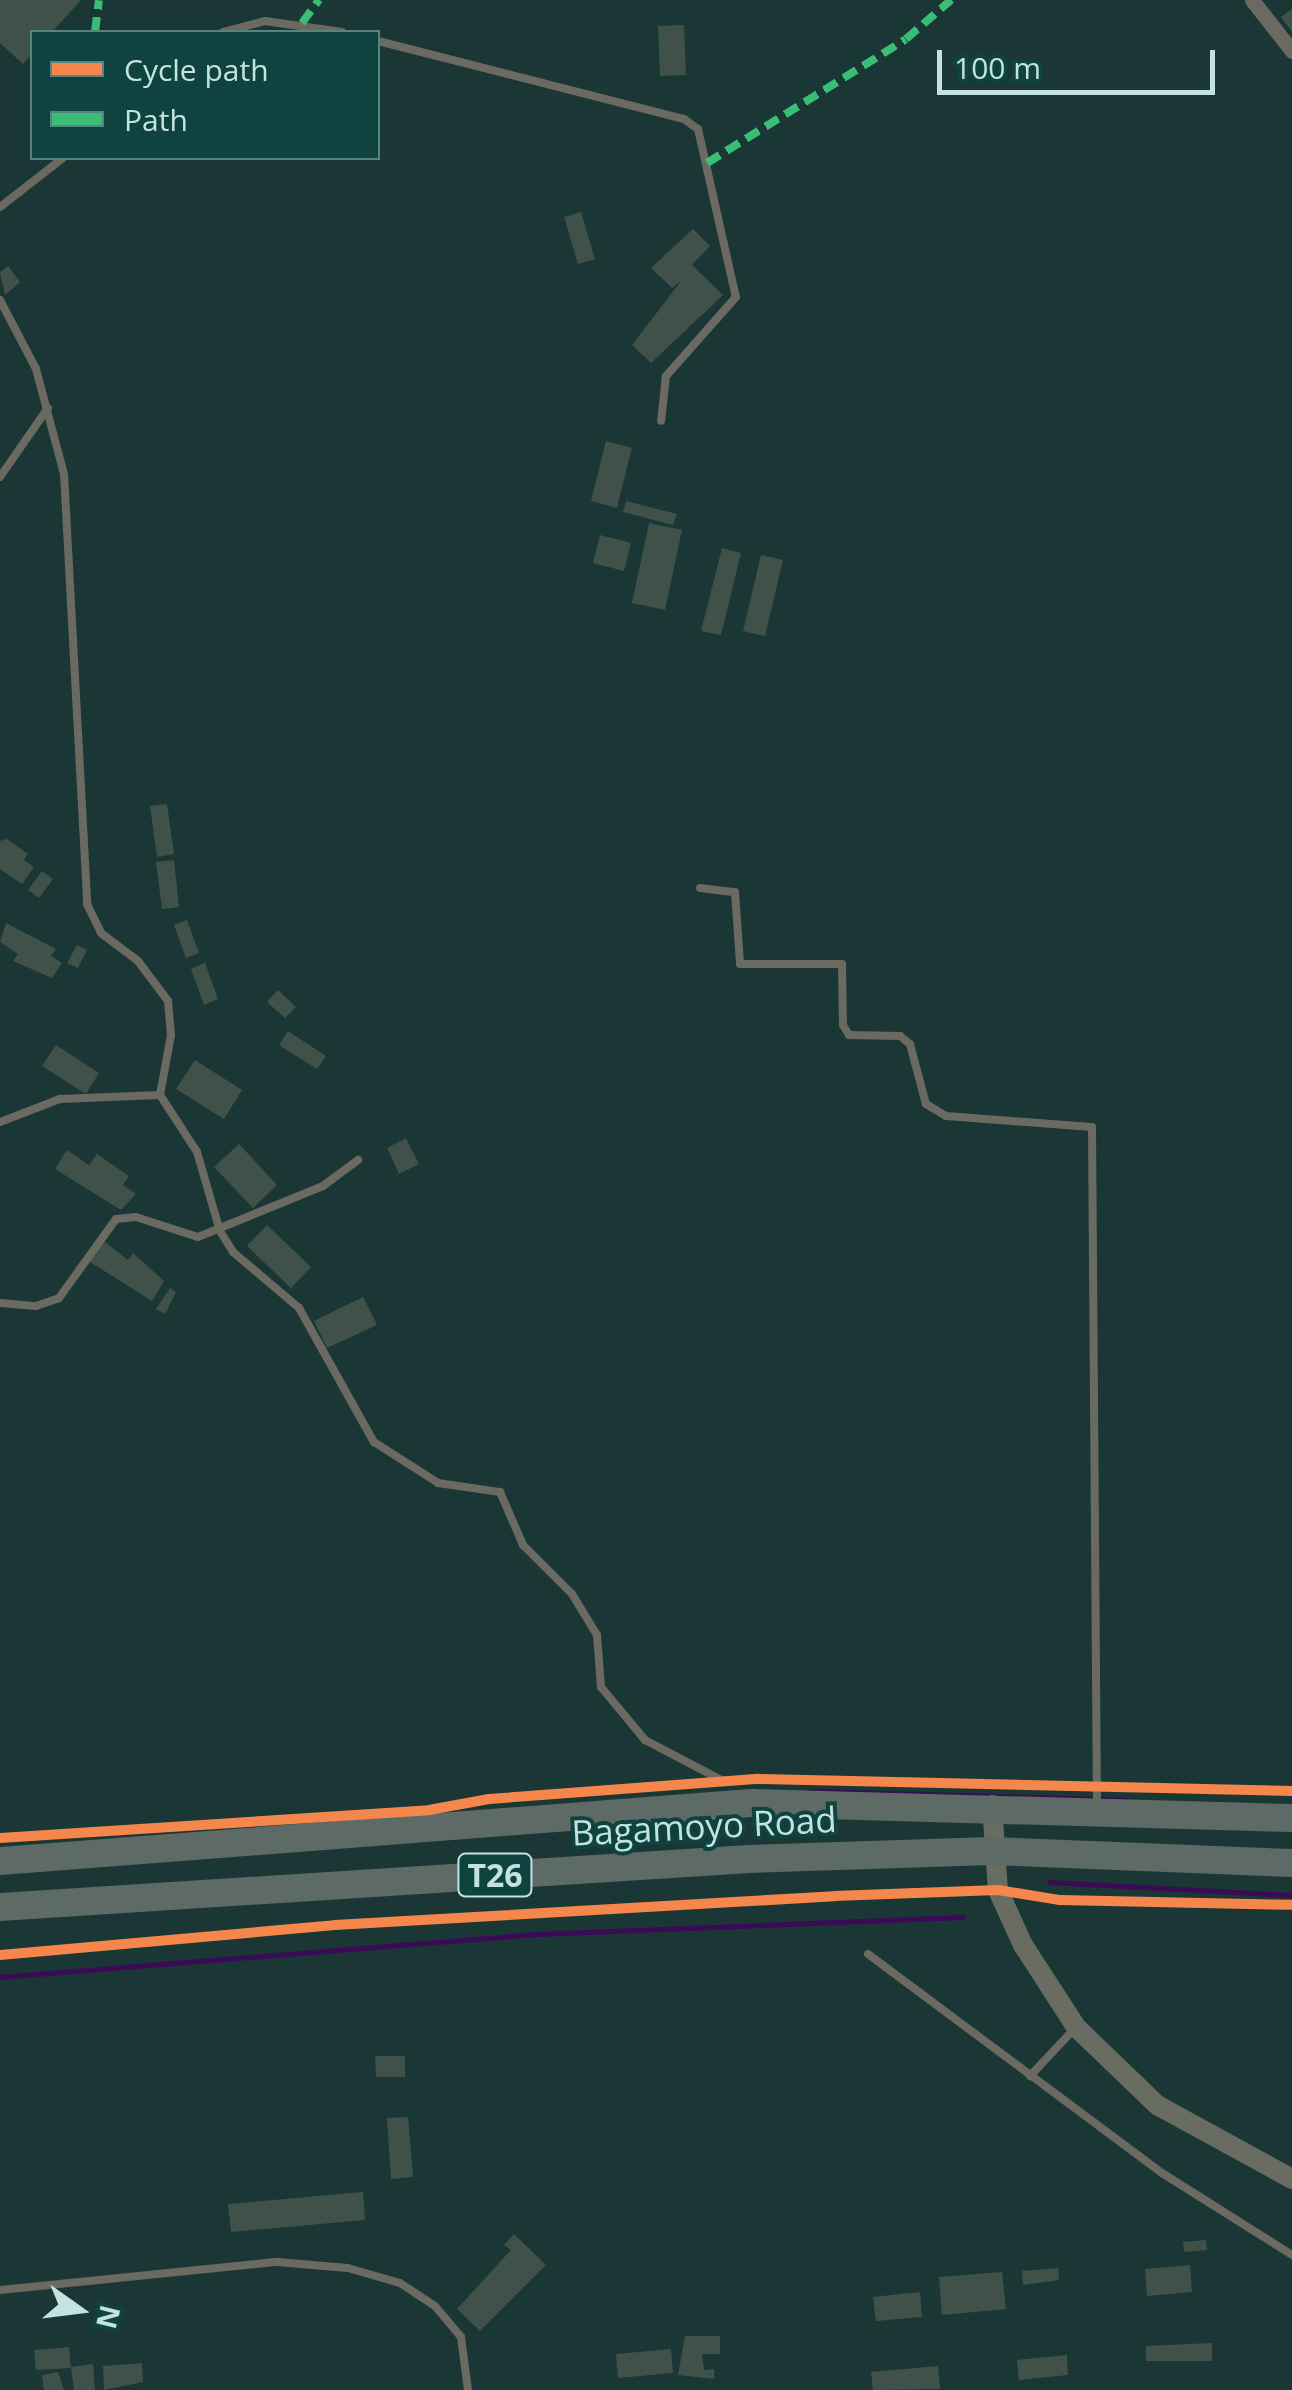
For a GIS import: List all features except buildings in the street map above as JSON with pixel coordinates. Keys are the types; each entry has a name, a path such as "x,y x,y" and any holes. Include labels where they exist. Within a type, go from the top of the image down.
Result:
{"highway":[{"name":"Bagamoyo Road","path":"0,1861 751,1802 992,1805 1292,1818"},
{"name":"Bagamoyo Road","path":"0,1907 749,1859 991,1851 1292,1863"}],"main road":[{"path":"992,1805 991,1851 998,1890 1024,1945 1076,2027 1157,2105 1292,2179"}],"street":[{"path":"1254,1 1292,51"}],"lane":[{"path":"230,30 265,20 329,30"},
{"path":"380,42 684,118 698,128 736,297 666,376 660,421"},
{"path":"0,207 60,160"},
{"path":"0,300 48,408 64,474 88,904 101,933 138,962 168,1001 172,1034 160,1094 197,1152 220,1230 234,1252 298,1308 374,1442 438,1482 500,1492 522,1545 572,1594 596,1634 602,1687 644,1740 725,1782"},
{"path":"0,477 48,408"},
{"path":"700,888 735,892 740,964 842,964 843,1026 849,1035 900,1036 910,1044 926,1104 946,1116 1092,1127 1097,1809"},
{"path":"0,1122 60,1099 160,1094"},
{"path":"0,1303 36,1306 59,1298 116,1218 144,1219 189,1237 220,1230 323,1186 358,1160"},
{"path":"868,1954 1162,2173 1292,2255"},
{"path":"1030,2076 1076,2027"},
{"path":"0,2290 278,2262 348,2268 400,2282 435,2306 461,2336 468,2390"}],"waterway":[{"path":"811,1791 1093,1799"},
{"path":"1100,1799 1127,1800"},
{"path":"1050,1882 1292,1895"},
{"path":"0,1977 537,1934 963,1917"}],"marked path":[{"path":"95,30 99,0"},
{"path":"302,23 319,0"},
{"path":"707,163 906,39 951,0"}],"cycle path":[{"path":"0,1838 429,1810 489,1799 758,1779 1292,1791"},
{"path":"0,1955 335,1925 834,1896 998,1890 1060,1900 1292,1905"}]}
